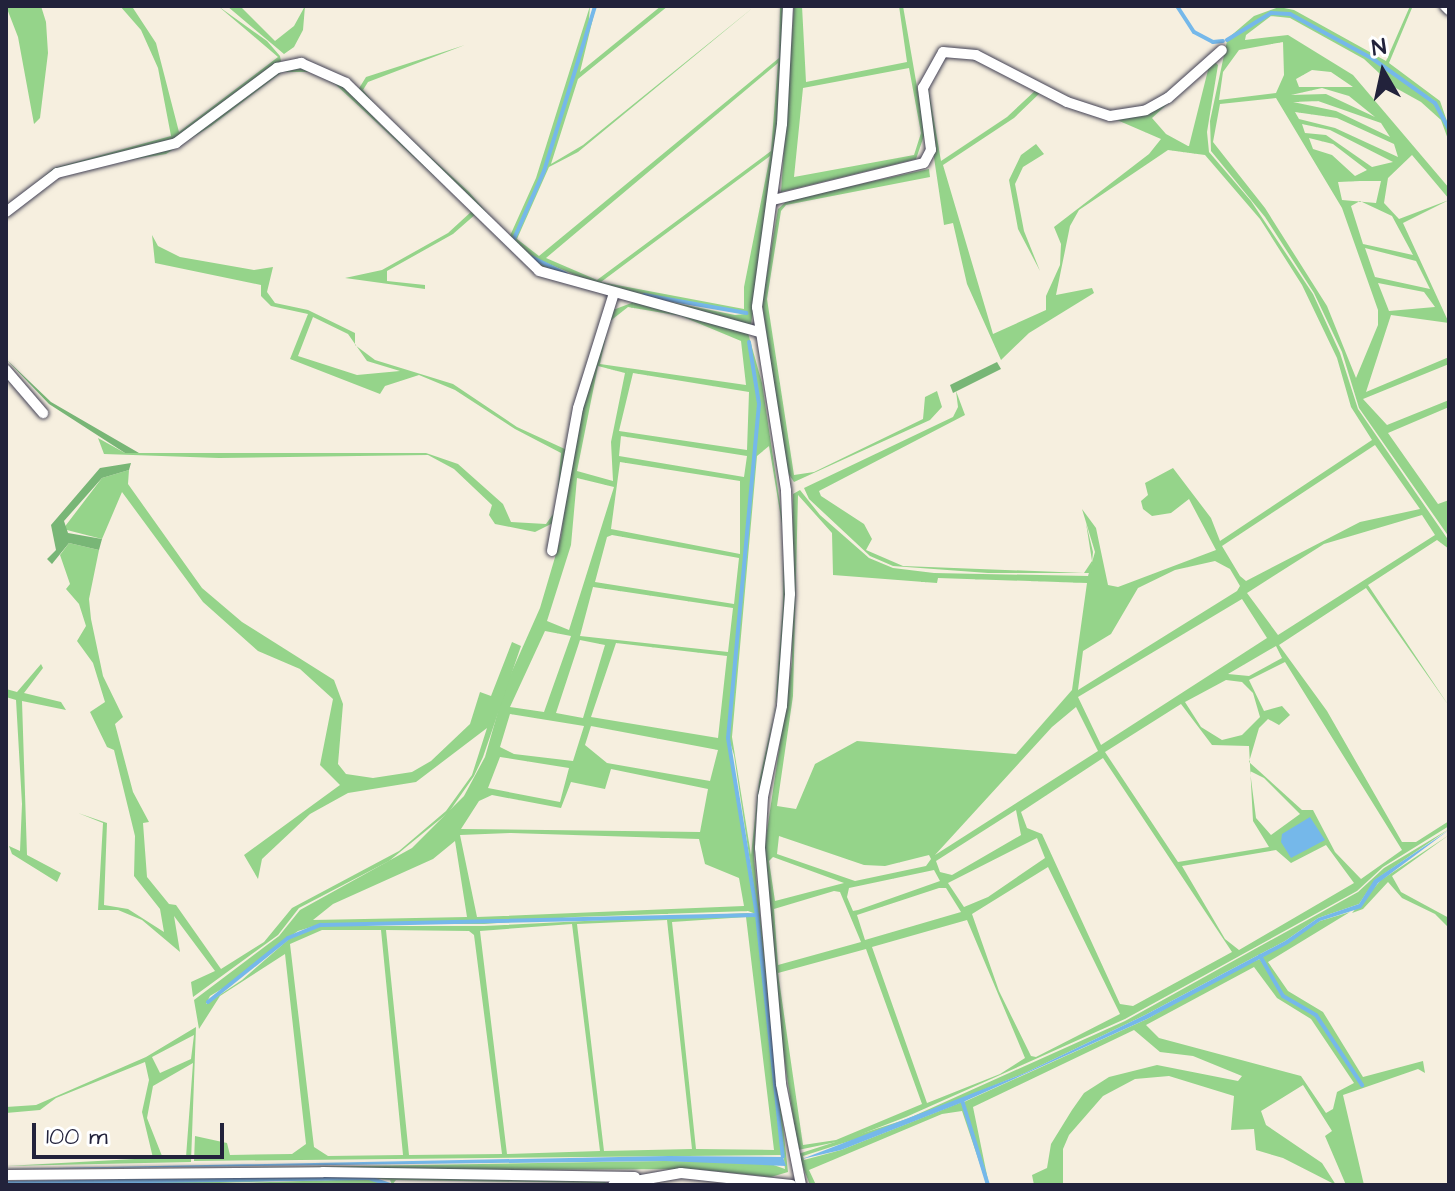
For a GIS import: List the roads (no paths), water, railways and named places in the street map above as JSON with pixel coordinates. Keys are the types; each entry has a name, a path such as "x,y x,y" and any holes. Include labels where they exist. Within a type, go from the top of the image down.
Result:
{"street":[{"path":"788,6 773,200 757,281 759,332 791,553 787,665 760,819 760,880 781,1084 801,1185"},
{"path":"773,200 924,163 931,150 923,88 943,52 976,55 1067,102 1110,116 1146,110 1168,98 1222,50"},
{"path":"6,212 57,173 176,143 277,68 301,63 346,83 386,127 481,211 526,262 613,296 759,332"},
{"path":"552,551 578,408 613,296"},
{"path":"6,370 43,413"},
{"path":"6,1175 323,1172 635,1177 681,1173 791,1185"},
{"path":"613,1185 635,1177"}],"water":[{"path":"1310,817 1325,840 1291,858 1281,842 1282,834"},
{"path":"1449,830 1378,883 1361,908 1320,921 1288,944 1147,1019 963,1102 841,1150 802,1159 1025,1073 1145,1015 1285,941 1318,918 1359,904 1374,880"},
{"path":"669,1156 783,1157 786,1166 664,1161 6,1169"}],"waterway":[{"path":"513,241 544,171 595,6"},
{"path":"1177,6 1194,32 1213,42 1223,41"},
{"path":"1227,40 1271,13 1290,14 1373,59 1435,103 1449,129"},
{"path":"531,257 566,274"},
{"path":"644,295 746,313"},
{"path":"749,342 759,404 728,738 757,915 783,1157"},
{"path":"208,1002 288,938 321,925 757,915"},
{"path":"1260,956 1283,996 1316,1015 1362,1085"},
{"path":"962,1100 988,1185"},
{"path":"6,1183 369,1178 391,1185"}]}
